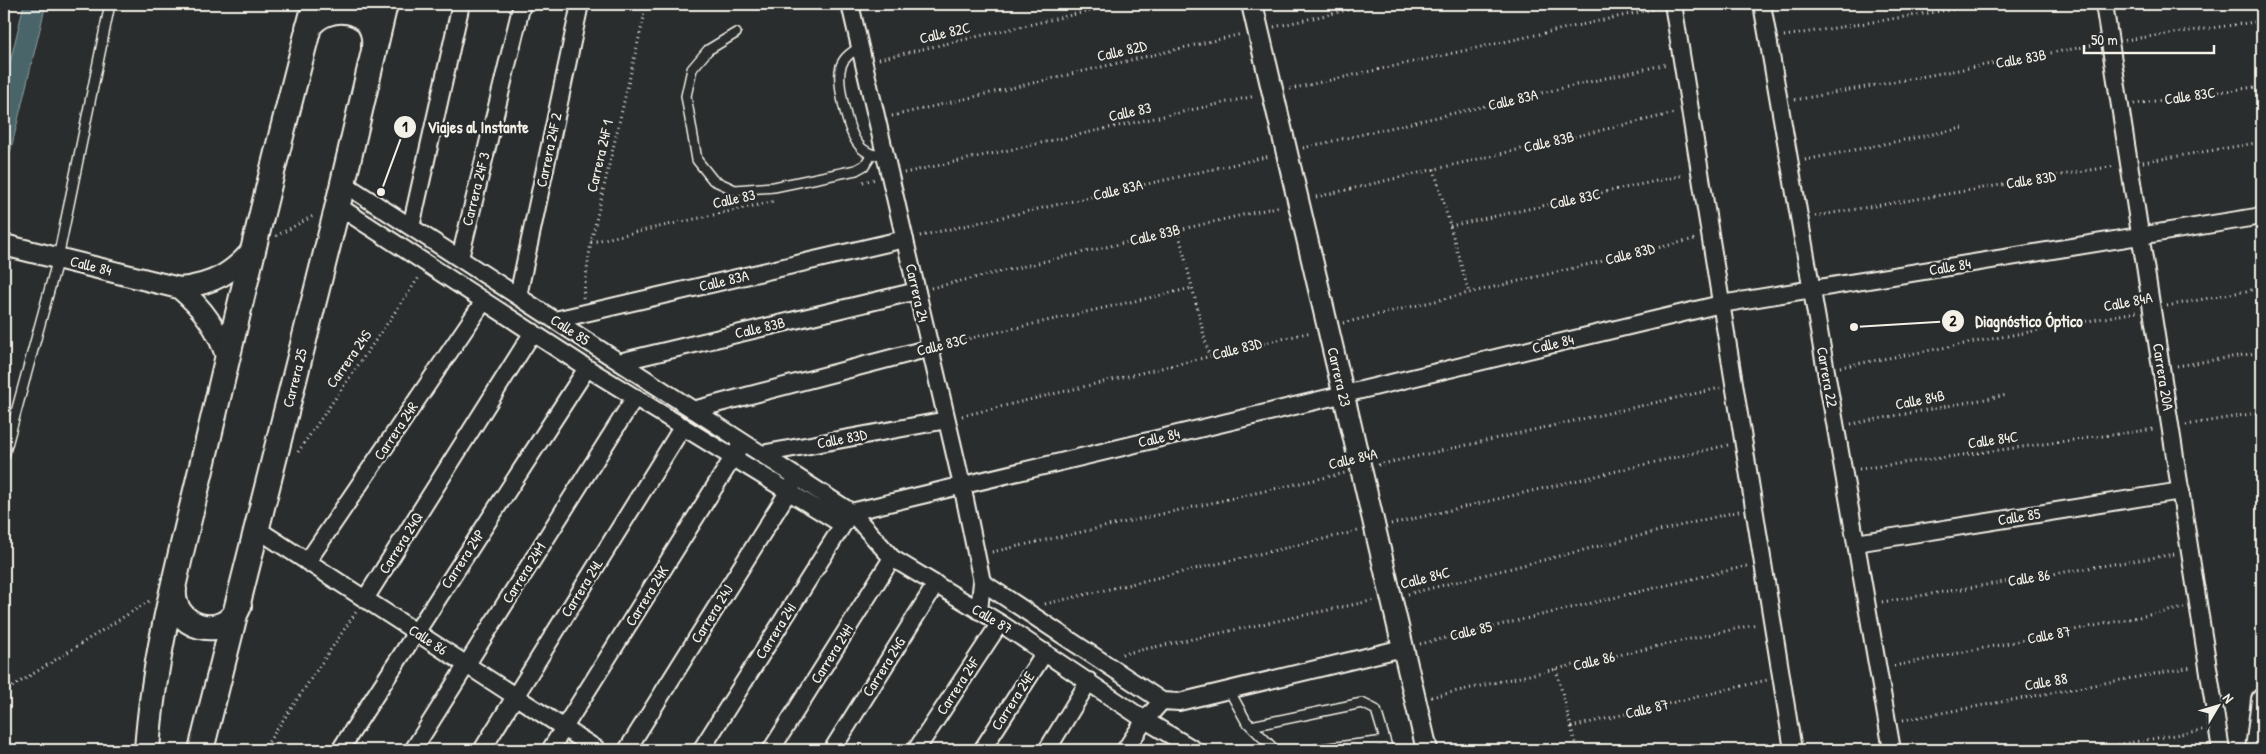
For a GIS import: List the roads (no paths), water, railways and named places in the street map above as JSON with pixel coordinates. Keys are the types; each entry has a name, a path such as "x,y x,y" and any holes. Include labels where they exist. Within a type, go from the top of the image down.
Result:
{"main road":[{"path":"147,750 149,714 174,585 227,359 262,242 308,28 315,4"},
{"name":"Carrera 25","path":"201,750 241,599 327,210 343,183 385,4"},
{"path":"308,28 315,17 325,10 337,6 350,8 361,14 370,23 375,36 374,48"},
{"path":"174,585 174,603 178,612 185,620 204,628 219,626 232,617 238,609 241,599"}],"street":[{"path":"411,227 461,4"},
{"name":"Carrera 24F 3","path":"460,258 522,4"},
{"name":"Carrera 24F 2","path":"518,296 580,4"},
{"name":"Carrera 24","path":"850,4 877,119 879,156 890,176 962,485 982,582 979,611"},
{"name":"Carrera 23","path":"1252,4 1427,750"},
{"path":"1673,4 1792,745"},
{"name":"Carrera 22","path":"1762,4 1892,750"},
{"name":"Carrera 20A","path":"2104,4 2221,750"},
{"name":"Calle 85","path":"343,183 762,454 793,484"},
{"path":"327,210 429,263 588,368 734,457 793,484"},
{"name":"Calle 84","path":"847,518 962,485 1721,304 2262,216"},
{"name":"Calle 83A","path":"555,320 905,240"},
{"name":"Calle 84","path":"179,288 206,283 230,272 262,242"},
{"name":"Calle 84","path":"4,245 179,288 193,299 210,319 222,342 227,359"},
{"name":"Calle 83B","path":"619,362 917,292"},
{"name":"Carrera 24R","path":"307,562 484,301"},
{"name":"Carrera 24Q","path":"365,599 533,332"},
{"name":"Calle 83C","path":"693,410 930,348"},
{"name":"Carrera 24P","path":"340,750 588,368"},
{"name":"Carrera 24M","path":"413,750 636,397"},
{"name":"Calle 83D","path":"762,454 947,420"},
{"name":"Carrera 24L","path":"482,750 683,426"},
{"name":"Carrera 24K","path":"550,750 743,442"},
{"name":"Calle 87","path":"793,484 847,518 892,558 1000,623 1190,749"},
{"name":"Carrera 24J","path":"626,750 793,484"},
{"name":"Calle 85","path":"1856,543 2181,491"},
{"name":"Carrera 24I","path":"701,750 847,518"},
{"name":"Calle 86","path":"257,529 598,750"},
{"name":"Carrera 24H","path":"771,750 892,558"},
{"path":"982,582 1162,702 1179,702 1403,648"},
{"name":"Carrera 24G","path":"832,750 936,584"},
{"name":"Carrera 24F","path":"916,750 1000,623"},
{"name":"Carrera 24E","path":"982,750 1045,652"},
{"path":"1047,750 1088,681"},
{"path":"2256,750 2262,699"},
{"path":"1125,750 1145,720 1162,702"}],"lane":[{"path":"4,456 58,258 110,4"},
{"path":"736,33 708,50 692,69 686,96 697,160 713,180 734,190 774,186 856,170 879,156"},
{"path":"862,55 848,55 841,66 841,84 850,131 859,146 879,156"},
{"path":"1229,690 1251,726 1275,750"},
{"path":"1251,726 1362,703 1376,710 1388,750"},
{"path":"1312,750 1385,741"}],"water":[{"path":"24,4 46,4 4,178 4,88"}],"place":[{"name":"Viajes al Instante","path":"381,192"},
{"name":"Diagnóstico Óptico","path":"1854,327"}]}
